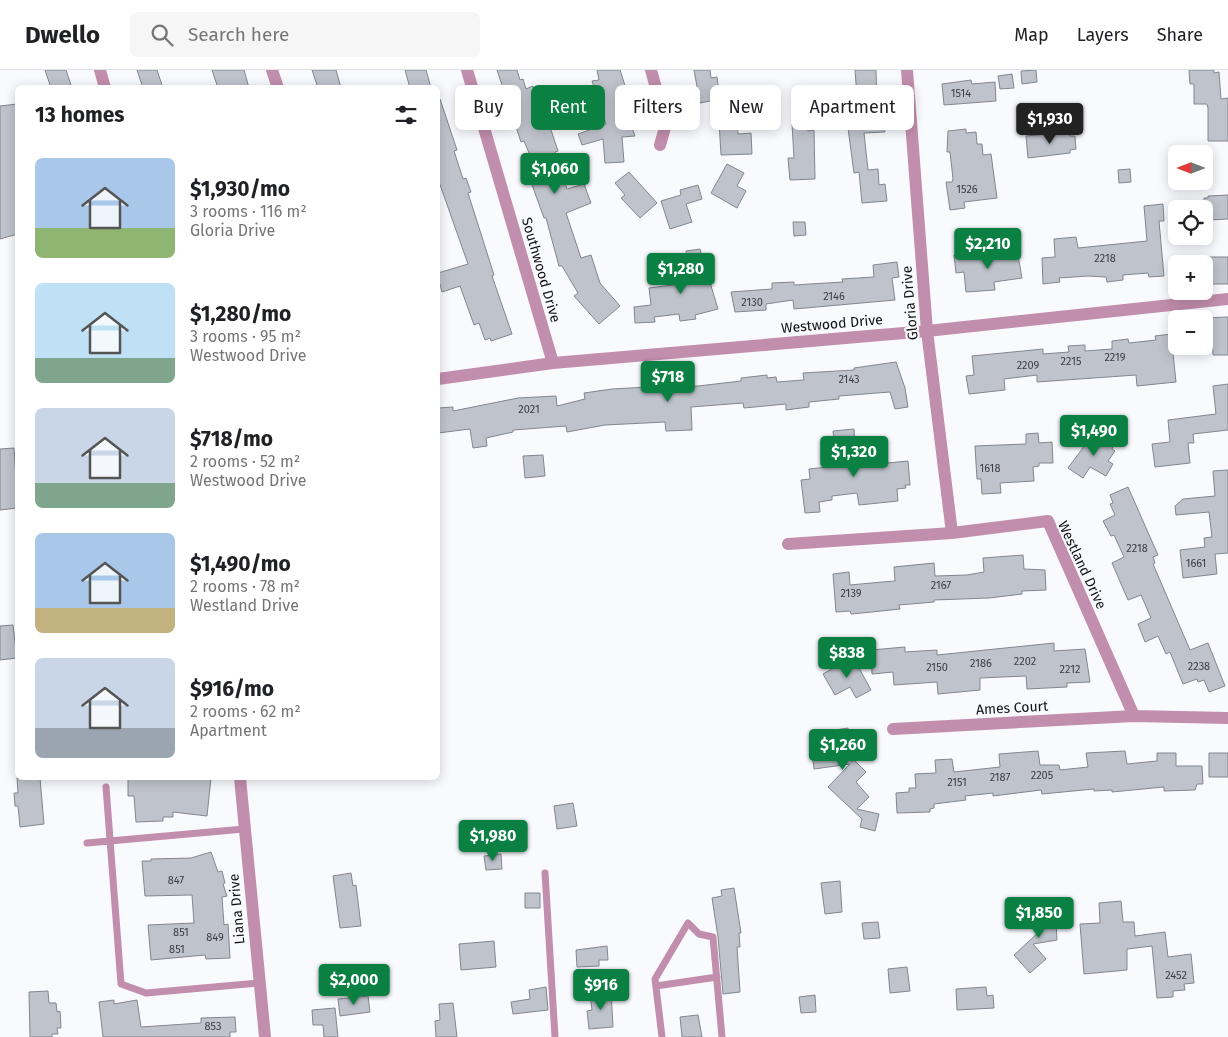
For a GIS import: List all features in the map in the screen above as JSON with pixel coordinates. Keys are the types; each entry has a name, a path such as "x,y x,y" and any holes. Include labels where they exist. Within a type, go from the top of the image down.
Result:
{"street":[{"path":"100,70 104,85"},
{"path":"272,70 277,85"},
{"name":"Southwood Drive","path":"467,70 553,363"},
{"path":"651,70 666,124 660,145"},
{"name":"Gloria Drive","path":"907,70 927,332 952,533"},
{"name":"Westwood Drive","path":"440,379 553,363 927,332 1228,299"},
{"name":"Westland Drive","path":"788,544 952,533 1048,522 1134,716"},
{"path":"1134,716 1228,718"},
{"name":"Ames Court","path":"893,730 1134,716"},
{"name":"Liana Drive","path":"240,780 264,1037"}],"lane":[{"path":"106,787 121,984 146,993 259,983"},
{"path":"88,843 244,829"},
{"path":"545,873 555,1037"},
{"path":"662,1037 655,979 688,923 699,934 713,937 722,1037"},
{"path":"656,986 717,977"}],"building":[{"path":"45,70 66,70 71,85 50,85"},
{"path":"137,70 157,70 162,85 142,85"},
{"path":"212,70 244,70 248,85 217,85"},
{"path":"312,70 336,70 340,85 317,85"},
{"path":"405,70 426,70 430,85 409,85"},
{"path":"497,70 517,70 520,80 523,79 526,89 531,87 531,130 551,130 558,151 555,152 567,189 584,184 591,203 566,213 581,258 591,255 600,283 620,306 599,324 574,296 578,293 562,266 559,266 546,218 544,218 526,168 534,165 524,141 521,142 517,130 521,130 521,85 502,85"},
{"path":"597,70 620,70 625,85 615,85 615,130 633,130 635,136 622,137 624,162 605,163 603,139 582,145 578,134 589,130 605,130 605,85 593,85 592,81 599,80"},
{"path":"694,70 710,70 711,78 717,77 718,85 710,85 710,101 700,103 700,85 697,85"},
{"path":"855,70 876,70 876,85 856,85"},
{"path":"1036,70 1037,82 1022,84 1021,71"},
{"path":"1189,70 1214,70 1214,73 1219,72 1221,99 1228,98 1228,141 1208,141 1207,104 1194,104 1194,84 1190,84"},
{"path":"1012,74 1014,88 1000,89 998,76"},
{"path":"971,80 972,84 995,82 996,101 944,105 942,84"},
{"path":"440,99 457,150 454,151 463,179 466,178 471,192 468,193 494,275 492,276 512,334 491,341 490,338 485,340 479,323 474,325 460,286 442,292 440,272 468,264 440,185"},
{"path":"15,104 15,235 0,239 0,106"},
{"path":"966,129 966,133 976,132 977,144 982,144 983,155 991,154 997,198 964,202 965,208 950,210 946,182 952,182 953,179 950,152 947,152 948,131"},
{"path":"720,130 738,130 738,134 751,133 752,154 721,155"},
{"path":"792,130 814,130 815,179 790,180 788,158 794,158"},
{"path":"848,130 885,130 885,132 864,133 868,170 878,169 879,185 885,184 887,201 862,203 859,172 854,173"},
{"path":"1069,132 1070,136 1075,136 1076,149 1070,150 1070,153 1028,158 1026,136"},
{"path":"727,164 744,173 737,186 746,191 737,208 711,193"},
{"path":"1130,169 1131,182 1119,183 1118,170"},
{"path":"629,172 657,203 640,218 621,198 625,195 615,183"},
{"path":"698,185 702,199 686,204 692,222 670,229 661,201 681,195 680,190"},
{"path":"1228,195 1228,219 1213,220 1213,200 1204,200 1208,196"},
{"path":"1163,204 1164,221 1159,221 1164,276 1149,277 1148,273 1123,275 1123,280 1107,282 1106,277 1088,276 1059,278 1060,282 1043,284 1042,258 1055,257 1054,239 1076,237 1078,248 1147,241 1144,206"},
{"path":"793,222 805,222 806,235 794,236"},
{"path":"700,249 718,309 695,315 696,319 680,321 679,314 654,317 655,322 635,323 634,307 651,305 649,288 689,283 686,251"},
{"path":"1017,250 1022,278 994,282 995,290 966,292 964,272 956,273 954,255 972,253 973,256 986,255"},
{"path":"1213,257 1228,257 1228,284 1213,284"},
{"path":"897,262 899,277 892,278 895,300 794,309 793,300 766,304 766,310 735,312 731,292 772,289 772,283 794,282 794,285 843,282 842,279 874,277 873,265"},
{"path":"1228,317 1228,355 1213,355 1213,318"},
{"path":"1168,334 1168,355 1173,355 1176,382 1137,386 1136,375 1037,382 1037,375 1004,379 1005,390 969,394 966,376 974,375 972,356 1043,349 1043,354 1069,352 1068,346 1085,345 1085,351 1112,349 1112,341 1128,339 1129,343 1156,340 1155,336"},
{"path":"896,362 905,388 908,407 895,409 890,392 839,396 839,399 809,402 809,407 786,410 786,404 744,408 743,403 691,407 692,430 666,431 665,422 605,425 567,432 566,426 513,430 513,432 486,438 487,446 473,448 470,429 440,433 440,408 453,407 453,411 518,398 556,396 557,406 585,399 584,393 612,389 648,387 648,390 698,386 741,381 741,378 767,375 767,378 776,377 777,382 804,380 803,373 854,370 854,368"},
{"path":"1228,384 1228,430 1193,434 1194,443 1188,443 1190,463 1155,467 1152,444 1170,442 1168,420 1216,414 1213,386"},
{"path":"854,429 856,466 908,461 910,485 905,485 906,488 897,489 898,501 859,505 857,493 832,496 832,500 819,502 820,512 805,513 801,480 810,479 809,469 837,466 833,431"},
{"path":"1038,433 1039,443 1052,442 1053,463 1039,463 1039,466 1033,467 1034,481 1000,483 1001,493 982,494 981,479 977,479 975,446 1026,444 1026,434"},
{"path":"1094,433 1113,446 1112,449 1115,451 1108,461 1113,464 1106,476 1090,467 1083,478 1068,468"},
{"path":"14,448 15,508 0,510 0,449"},
{"path":"543,455 545,476 525,478 523,456"},
{"path":"1228,470 1228,553 1215,554 1217,574 1183,578 1180,550 1205,547 1204,538 1212,537 1209,512 1176,515 1175,506 1183,499 1215,496 1213,471"},
{"path":"1128,487 1158,555 1153,557 1155,563 1153,564 1190,650 1208,643 1225,686 1209,692 1204,680 1198,682 1197,679 1183,684 1170,652 1166,654 1158,636 1145,642 1138,624 1151,618 1141,595 1128,600 1112,563 1124,557 1114,535 1111,536 1103,521 1115,515 1110,504 1113,503 1110,495"},
{"path":"1023,555 1024,569 1045,570 1046,590 1022,591 1022,594 989,598 934,600 934,602 899,605 900,609 872,612 851,614 850,611 836,612 833,574 849,572 850,585 895,581 894,567 934,563 935,576 967,575 984,572 983,558"},
{"path":"13,625 15,658 0,660 0,626"},
{"path":"1054,643 1054,651 1085,649 1090,682 1067,683 1067,687 1027,689 1026,676 980,678 980,690 938,694 937,682 894,685 893,672 872,674 871,650 905,647 905,652 937,650 937,655"},
{"path":"853,657 871,690 856,698 850,687 835,695 823,674"},
{"path":"848,728 852,762 854,760 866,772 856,782 869,797 857,809 879,814 875,831 860,827 862,819 828,787 850,764 814,769 810,734"},
{"path":"1038,751 1040,765 1059,765 1060,770 1088,767 1086,753 1125,751 1127,764 1157,761 1157,753 1176,753 1176,766 1202,766 1203,784 1197,784 1195,790 1164,791 1164,787 1112,792 1112,790 1094,791 1094,789 1042,794 1041,790 993,796 993,793 965,796 966,800 934,804 934,808 930,809 930,812 897,813 896,793 909,792 909,788 916,788 915,774 936,773 935,760 952,759 954,772 1000,767 999,754"},
{"path":"1209,753 1228,753 1228,777 1209,777"},
{"path":"17,780 40,780 44,824 20,827 18,806 15,806 14,793 18,793"},
{"path":"128,780 211,780 207,816 173,812 173,817 163,817 163,821 136,822 134,796 128,796"},
{"path":"573,803 577,826 557,829 554,806"},
{"path":"211,852 218,872 222,871 225,883 223,884 227,896 222,897 224,925 228,924 230,958 206,959 205,955 151,960 148,925 194,923 192,895 145,896 142,861 191,858"},
{"path":"501,854 502,869 486,870 484,856"},
{"path":"351,873 353,886 356,885 361,926 340,928 333,876"},
{"path":"840,881 842,912 825,914 821,883"},
{"path":"734,888 741,933 739,933 740,947 737,947 740,992 723,994 718,937 712,898 722,896 721,890"},
{"path":"525,893 540,893 540,908 525,908"},
{"path":"1121,901 1123,922 1134,922 1135,936 1165,932 1168,957 1191,954 1194,983 1184,984 1185,990 1173,991 1173,997 1157,998 1152,946 1127,949 1127,970 1084,974 1080,924 1100,923 1099,903"},
{"path":"1055,905 1057,940 1033,944 1046,959 1030,973 1014,955 1040,931 1037,908"},
{"path":"878,922 880,938 864,939 862,923"},
{"path":"494,941 496,967 461,970 459,944"},
{"path":"607,946 608,960 599,960 599,966 577,967 576,950"},
{"path":"907,967 910,991 890,993 888,969"},
{"path":"546,987 548,1010 513,1014 511,1002 530,999 529,990"},
{"path":"986,987 987,996 993,995 994,1008 957,1010 956,989"},
{"path":"48,991 49,1003 56,1003 57,1012 60,1011 61,1028 57,1028 58,1034 52,1034 52,1037 30,1037 29,992"},
{"path":"611,991 613,1027 589,1029 587,1011 592,1010 590,993"},
{"path":"815,995 816,1012 801,1013 799,997"},
{"path":"368,996 370,1012 340,1016 338,999"},
{"path":"114,1000 114,1004 137,1000 141,1027 201,1023 201,1018 235,1017 236,1032 230,1032 230,1037 103,1037 99,1002"},
{"path":"453,1003 457,1037 436,1037 435,1021 440,1020 439,1004"},
{"path":"335,1008 338,1037 324,1037 323,1025 313,1025 312,1010"},
{"path":"698,1015 702,1037 682,1037 680,1017"}]}
